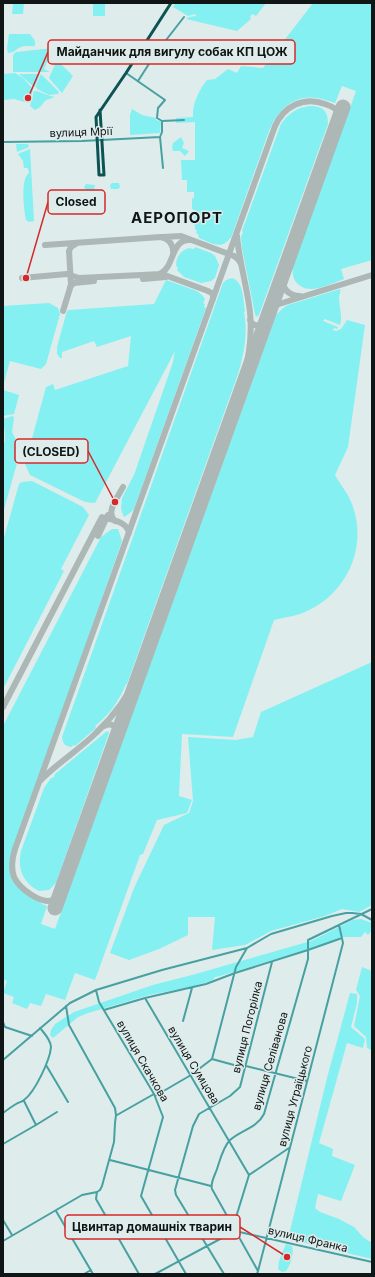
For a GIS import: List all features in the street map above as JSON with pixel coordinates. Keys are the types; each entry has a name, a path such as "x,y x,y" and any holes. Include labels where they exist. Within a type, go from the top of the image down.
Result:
{"main road":[{"path":"100,110 104,175 99,175 96,117 100,110 171,3"}],"street":[{"path":"138,81 156,53 184,17"},
{"path":"126,72 165,100 158,108 157,118 162,121 184,120"},
{"path":"162,121 162,132 160,137 163,168"},
{"name":"вулиця Мрії","path":"3,142 160,137"},
{"path":"339,925 372,909"},
{"path":"3,1060 66,1006 96,990 162,970 247,948 271,934 332,916 346,913 361,914 372,920"},
{"name":"вулиця Уграїцького","path":"258,1272 343,943 339,925"},
{"name":"вулиця Селіванова","path":"229,1141 256,1124 262,1119 264,1114 308,959 308,940 339,925"},
{"path":"104,1010 144,998 206,984 342,938"},
{"path":"116,1115 191,1075 212,1060 236,967 247,948"},
{"name":"вулиця Погорілка","path":"224,1274 175,1192 194,1122 199,1114 210,1109 238,1090 246,1067 272,962"},
{"path":"183,1021 192,988"},
{"name":"вулиця Скачкова","path":"96,990 99,1002 155,1095 163,1117 141,1196 186,1274"},
{"name":"вулиця Сумцова","path":"144,998 249,1175"},
{"path":"3,1241 85,1194 100,1190 110,1160 114,1142 116,1108 69,1024 66,1006"},
{"path":"3,1022 5,1027 32,1036"},
{"path":"3,1113 15,1104 24,1101 38,1083 46,1066 51,1047 50,1042 40,1028"},
{"path":"212,1060 307,1081"},
{"path":"46,1066 68,1102"},
{"path":"24,1101 36,1125"},
{"path":"3,1144 57,1112"},
{"path":"229,1141 224,1150 211,1186 258,1272"},
{"path":"233,1227 249,1175 290,1147"},
{"path":"110,1160 211,1186"},
{"path":"97,1192 96,1199 139,1274"},
{"path":"56,1211 93,1274"},
{"path":"3,1220 12,1236"},
{"path":"155,1274 235,1231"},
{"name":"вулиця Франка","path":"235,1231 372,1262"},
{"path":"84,1274 91,1270"}],"shaded area":[{"path":"13,3 24,3 23,14 12,14"},
{"path":"93,3 105,3 105,16 93,16"},
{"path":"175,3 266,3 256,16 252,14 250,17 251,19 237,31 186,19 196,16 195,14 188,16 173,7"},
{"path":"313,3 372,3 372,260 341,269 344,279 321,288 309,289 304,288 295,281 293,267 356,91 342,86 335,103 319,98 308,97 293,101 281,111 276,117 269,131 231,238 227,242 219,245 199,238 198,234 196,233 197,230 195,230 194,215 196,211 192,209 194,192 187,192 187,180 182,180 181,160 195,160 195,122 176,123 176,118 193,117 197,97 207,80 215,79 228,69 237,73 241,66 263,68"},
{"path":"9,34 30,34 35,41 35,46 23,46 8,53 7,48"},
{"path":"53,48 44,69 50,72 13,72 13,55 16,52"},
{"path":"57,60 73,76 62,93 49,78"},
{"path":"15,73 23,78 33,89 30,103 26,103 26,100 25,102 14,99 3,100 3,74"},
{"path":"19,74 40,74 34,87"},
{"path":"41,74 59,92 58,94 49,95 37,89 36,86"},
{"path":"34,91 55,97 46,100 39,108 35,110 30,106"},
{"path":"310,106 319,107 324,110 327,116 328,124 259,315 256,317 242,248 242,231 281,124 293,112"},
{"path":"132,109 142,115 156,118 156,120 161,122 160,133 130,135 130,115"},
{"path":"181,137 184,143 182,148 189,151 185,156 180,151 173,151 172,147 173,143"},
{"path":"16,144 28,144 29,147 17,152"},
{"path":"30,149 34,221 29,222 26,220 23,195 24,181 29,173 28,168 24,168 23,161 18,154"},
{"path":"112,183 119,183 120,187 118,189 111,189 110,185"},
{"path":"86,184 95,185 94,190 86,190 84,187"},
{"path":"195,247 215,256 219,265 215,278 211,281 201,283 184,277 177,270 178,267 176,266 176,263 179,255 188,248 194,249"},
{"path":"232,278 239,283 241,287 245,311 245,344 238,374 127,684 114,707 95,726 96,728 75,746 69,747 64,744 62,737 223,283"},
{"path":"166,280 197,291 205,299 203,303 205,304 204,307 206,308 134,509 124,517 121,509 122,498 134,475 173,362 175,351 95,503 85,502 30,475 25,464 46,387 53,384 55,390 128,366 131,336 97,347 94,341 62,352 62,358 60,358 57,354 57,347 67,311 154,304"},
{"path":"340,289 340,325 325,319 323,321 338,327 337,329 334,328 333,330 336,331 341,329 347,320 365,325 348,447 335,475 351,502 357,522 355,552 350,567 334,592 322,602 301,614 274,620 233,737 182,734 179,796 192,800 187,813 157,820 143,854 140,855 95,980 75,973 65,1000 46,994 41,1006 30,1003 27,1009 12,1003 14,997 3,993 7,981 3,979 3,726 101,537 112,529 118,529 122,541 12,856 15,881 25,893 47,906 41,924 55,929 276,315 288,305"},
{"path":"49,303 58,308 60,314 46,364 41,369 10,361 3,386 3,306"},
{"path":"3,390 19,395 14,414 3,416"},
{"path":"12,416 14,417 12,432 21,449 3,513 3,447 5,436 3,419"},
{"path":"32,481 83,507 89,515 61,569 64,571 3,689 3,541 19,484 22,482"},
{"path":"372,662 372,905 359,912 342,909 325,916 271,931 245,945 212,950 215,917 188,917 188,935 159,949 129,960 110,953 134,888 164,825 189,813 193,801 188,737 236,740 253,737 261,712"},
{"path":"107,731 109,733 56,883 49,890 39,891 29,884 22,874 20,857 44,788 55,774"},
{"path":"361,919 372,923 372,930 368,935 365,932 361,937 343,937 322,945 215,977 213,980 195,986 149,995 88,1013 78,1017 53,1038 50,1035 55,1024 74,1012 153,985 311,941 353,920"},
{"path":"362,967 372,971 372,1050 367,1048 366,1037 354,1026 360,996 356,990"},
{"path":"350,993 357,994 357,1003 351,1027 365,1039 363,1048 347,1043 319,1143 333,1149 332,1156 355,1165 341,1201 318,1194 315,1208 320,1212 339,1219 354,1227 363,1237 372,1243 372,1259 288,1239 327,1078"},
{"path":"286,1244 292,1246 293,1249 291,1262 286,1271 282,1272 278,1269 279,1261"}],"taxiway":[{"path":"61,891 56,899 48,901 37,898 25,890 14,877 12,870 15,849 275,126 289,108 296,104 310,101 325,104 335,109 338,112 337,122"},
{"path":"163,237 181,236 234,256 241,264"},
{"path":"237,236 239,255 249,302 251,323 249,352 240,392"},
{"path":"45,245 161,237 167,239 171,243 173,255"},
{"path":"159,274 168,266 179,244 190,240"},
{"path":"71,284 69,251 71,247 77,243"},
{"path":"22,278 67,274 79,278 162,274 208,291 213,294 213,299"},
{"path":"269,312 274,306 279,304 372,275"},
{"path":"143,279 166,277"},
{"path":"281,278 287,291 293,295 300,296"},
{"path":"70,287 74,283 94,281"},
{"path":"63,311 71,285"},
{"path":"250,320 257,326 265,322"},
{"path":"115,521 111,513 113,504 123,487"},
{"path":"98,536 108,515"},
{"path":"3,707 102,517 122,523 128,529 129,533"},
{"path":"40,781 103,726 126,696 140,671"},
{"path":"104,726 109,724 114,726 117,735"}],"runway":[{"path":"55,908 343,107"}],"place":[{"name":"Майданчик для вигулу собак КП ЦОЖ","path":"28,98"},
{"name":"Closed","path":"26,278"},
{"name":"(CLOSED)","path":"115,502"},
{"name":"Цвинтар домашніх тварин","path":"287,1257"}],"district":[{"name":"АЕРОПОРТ","path":"177,217"}]}
